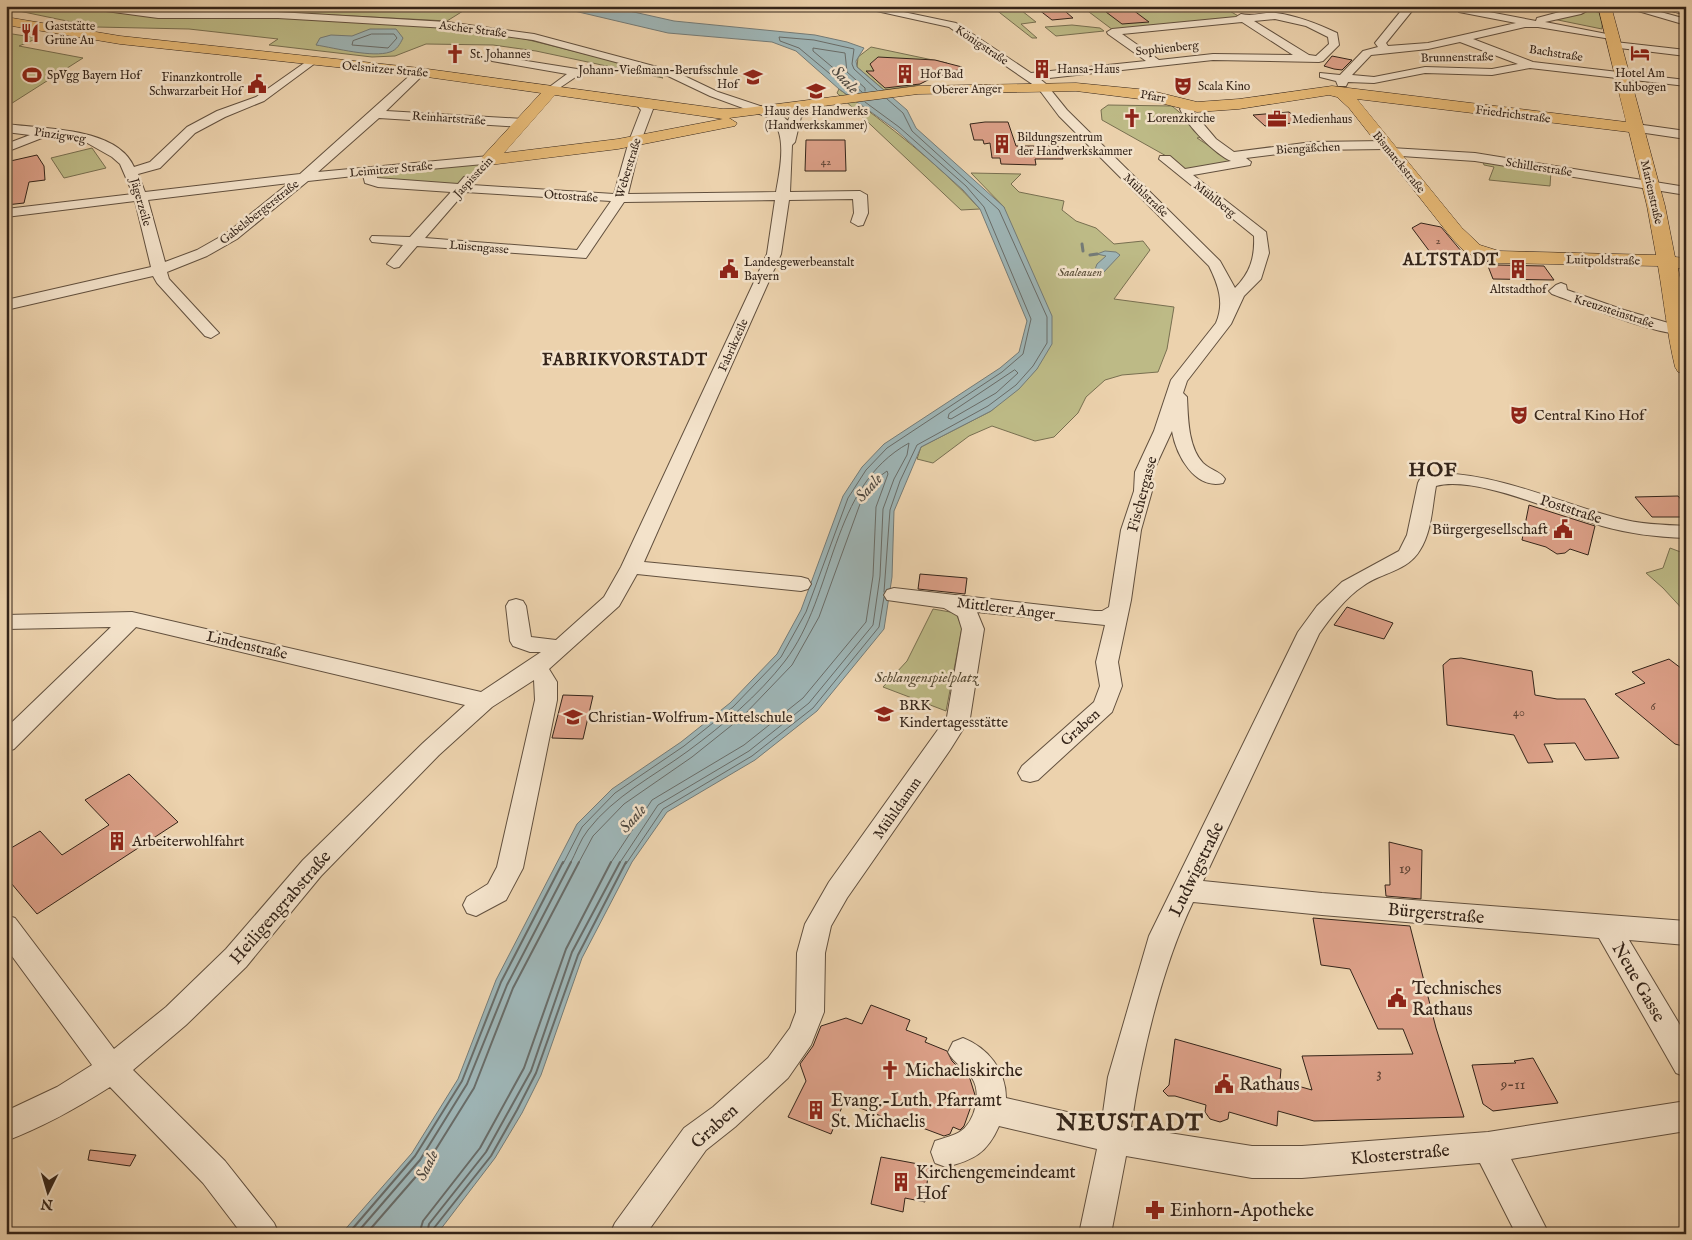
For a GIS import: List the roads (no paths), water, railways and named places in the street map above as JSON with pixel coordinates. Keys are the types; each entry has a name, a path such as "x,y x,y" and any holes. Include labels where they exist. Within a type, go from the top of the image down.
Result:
{"main road":[{"name":"Marienstraße","path":"1608,10 1613,39 1651,185 1676,263 1682,341"},
{"name":"Oelsnitzer Straße","path":"6,21 120,40 310,62 420,72 714,114 769,113"},
{"name":"Pfarr","path":"1042,86 1121,91 1167,99 1189,106 1232,105 1338,87 1354,99 1374,98"},
{"name":"Oberer Anger","path":"769,113 892,92 1042,86"},
{"name":"Bismarckstraße","path":"1338,87 1467,245 1479,252"},
{"name":"Jaspisstein","path":"489,160 552,90"},
{"name":"Friedrichstraße","path":"1374,98 1636,128"},
{"name":"Leimitzer Straße","path":"489,160 635,141 769,113"},
{"name":"Luitpoldstraße","path":"1479,252 1497,257 1676,263"}],"street":[{"name":"Ascher Straße","path":"91,6 158,15 278,15 447,25 493,30 534,37 646,65 726,98 769,113"},
{"path":"859,6 939,22"},
{"path":"1274,14 1288,6"},
{"path":"1385,50 1380,43 1411,6"},
{"path":"1238,14 1308,60 1338,87 1367,53 1419,47 1540,22 1592,6"},
{"path":"1626,6 1686,22"},
{"path":"1458,9 1540,22 1686,53"},
{"name":"Königstraße","path":"934,11 941,16 942,19 939,22 952,25 1042,86"},
{"path":"1155,62 1112,32 1238,14 1274,14 1309,24 1333,35 1334,45 1323,57 1308,60"},
{"name":"Bachstraße","path":"1460,38 1531,65 1686,83"},
{"name":"Sophienberg","path":"1029,77 1096,71 1155,62 1227,57 1308,60"},
{"path":"496,59 577,72 552,90"},
{"name":"Jägerzeile","path":"211,333 162,280 140,195 132,172 154,165 191,130 214,117 260,99 310,62"},
{"name":"Brunnenstraße","path":"1338,87 1425,70 1492,72 1531,65"},
{"name":"Gabelsbergerstraße","path":"6,305 158,270 202,254 232,236 304,177 376,114 420,72"},
{"name":"Mühlstraße","path":"1042,86 1063,113 1210,258 1227,287 1227,314"},
{"name":"Ascher Straße","path":"726,98 772,105 810,106"},
{"name":"Weberstraße","path":"581,256 620,198 635,141 647,109 641,103"},
{"path":"787,147 795,115 810,106"},
{"path":"1182,173 1245,162 1219,150 1210,141 1188,114 1186,109 1189,106"},
{"name":"Fabrikzeile","path":"631,566 774,254 787,147 784,126 769,113"},
{"name":"Reinhartstraße","path":"376,114 523,123"},
{"name":"Pinzigweg","path":"6,128 48,132 96,141 117,154 132,172"},
{"name":"Friedrichstraße","path":"1636,128 1686,135"},
{"path":"6,148 48,132"},
{"name":"Biengäßchen","path":"1230,156 1312,146 1388,148"},
{"name":"Schillerstraße","path":"1388,148 1462,155 1686,191"},
{"name":"Mühlberg","path":"1165,159 1261,235 1262,240"},
{"name":"Leimitzer Straße","path":"6,212 304,177 489,160"},
{"name":"Jaspisstein","path":"394,264 489,160"},
{"name":"Ottostraße","path":"370,170 370,180 378,183 620,198 782,198 860,195 861,213 858,222"},
{"name":"Luisengasse","path":"377,238 581,256"},
{"name":"Fischergasse","path":"1117,612 1121,600 1131,530 1145,482 1144,472 1163,431 1179,380 1188,365 1216,333 1237,294 1253,279 1262,252 1262,240"},
{"name":"Kreuzsteinstraße","path":"1561,288 1557,291 1682,341"},
{"path":"1179,380 1178,414 1189,458 1199,471 1216,479"},
{"name":"Poststraße","path":"1400,560 1409,553 1414,542 1428,483 1439,478 1457,478 1503,488 1628,526 1686,532"},
{"name":"Ludwigstraße","path":"1095,1234 1114,1138 1123,1077 1163,936 1187,890 1305,640 1326,609 1345,590 1367,575 1400,560"},
{"path":"631,566 801,584"},
{"name":"Heiligengrabstraße","path":"6,1126 50,1108 112,1068 176,1016 236,958 312,868 431,749 484,701 537,667 559,650 612,601 631,566"},
{"name":"Mittlerer Anger","path":"894,595 1095,618 1106,618 1117,612"},
{"name":"Mühldamm","path":"806,1023 811,1000 811,953 818,924 838,890 942,744 958,718 974,629 967,612 947,600"},
{"path":"516,606 521,642 525,644 544,644 559,650"},
{"name":"Graben","path":"1030,773 1104,706 1111,691 1106,662 1117,612"},
{"path":"6,742 132,619"},
{"name":"Lindenstraße","path":"6,622 132,619 484,701"},
{"path":"476,905 496,892 510,868 546,700 546,682 537,667"},
{"name":"Bürgerstraße","path":"1187,890 1216,895 1686,933"},
{"path":"6,926 112,1068 214,1172 262,1234"},
{"name":"Neue Gasse","path":"1607,927 1686,1063"},
{"name":"Graben","path":"626,1234 696,1139 724,1117 778,1068 796,1046 806,1023"},
{"path":"946,1152 962,1148 973,1141 983,1129 990,1109 992,1095 988,1076 978,1062 963,1052"},
{"name":"Klosterstraße","path":"990,1109 1114,1138 1252,1162 1302,1162 1488,1147 1686,1116"},
{"path":"1488,1147 1533,1234"}],"water":[{"name":"Saale","path":"553,6 607,6 674,21 815,35 864,48 856,61 857,67 907,110 916,128 1004,207 1052,316 1052,344 1037,369 1019,389 991,411 921,447 894,511 892,577 884,629 817,711 755,760 667,812 632,862 582,958 541,1075 522,1113 495,1158 437,1234 341,1234 412,1153 458,1079 496,980 577,824 612,789 681,742 730,703 777,654 801,610 843,496 862,467 884,444 1000,368 1019,352 1027,321 980,209 963,190 896,130 839,89 796,51 772,42 668,33"},
{"path":"370,29 396,29 403,38 395,50 383,54 364,53 316,45 320,38 331,35 352,36"},
{"path":"1105,251 1116,252 1120,255 1102,274 1094,272 1097,264 1106,256 1097,254"}],"waterway":[{"path":"1082,244 1083,251"},
{"path":"1090,255 1097,254"}],"railway":[{"path":"1654,6 1686,14"}],"place":[{"name":"Gaststätte Grüne Au","path":"30,33"},
{"name":"Hotel Am Kuhbogen","path":"1640,53"},
{"name":"St. Johannes","path":"455,54"},
{"name":"Hansa-Haus","path":"1042,69"},
{"name":"Hof Bad","path":"905,74"},
{"name":"SpVgg Bayern Hof","path":"32,75"},
{"name":"Johann-Vießmann-Berufsschule Hof","path":"753,77"},
{"name":"Finanzkontrolle Schwarzarbeit Hof","path":"257,84"},
{"name":"Scala Kino","path":"1183,86"},
{"name":"Haus des Handwerks (Handwerkskammer)","path":"816,91"},
{"name":"Lorenzkirche","path":"1132,118"},
{"name":"Medienhaus","path":"1277,119"},
{"name":"Bildungszentrum der Handwerkskammer","path":"1002,144"},
{"name":"Landesgewerbeanstalt Bayern","path":"729,269"},
{"name":"Altstadthof","path":"1518,269"},
{"name":"Central Kino Hof","path":"1519,415"},
{"name":"Bürgergesellschaft","path":"1563,529"},
{"name":"BRK Kindertagesstätte","path":"884,714"},
{"name":"Christian-Wolfrum-Mittelschule","path":"573,717"},
{"name":"Arbeiterwohlfahrt","path":"117,841"},
{"name":"Technisches Rathaus","path":"1397,998"},
{"name":"Michaeliskirche","path":"890,1070"},
{"name":"Rathaus","path":"1224,1084"},
{"name":"Evang.-Luth. Pfarramt St. Michaelis","path":"816,1110"},
{"name":"Kirchengemeindeamt Hof","path":"901,1182"},
{"name":"Einhorn-Apotheke","path":"1155,1210"}],"district":[{"name":"ALTSTADT","path":"1451,259"},
{"name":"FABRIKVORSTADT","path":"625,359"},
{"name":"HOF","path":"1433,469"},
{"name":"NEUSTADT","path":"1130,1122"}],"park label":[{"name":"Saaleauen","path":"1080,272"},
{"name":"Schlangenspielplatz","path":"926,677"}]}
